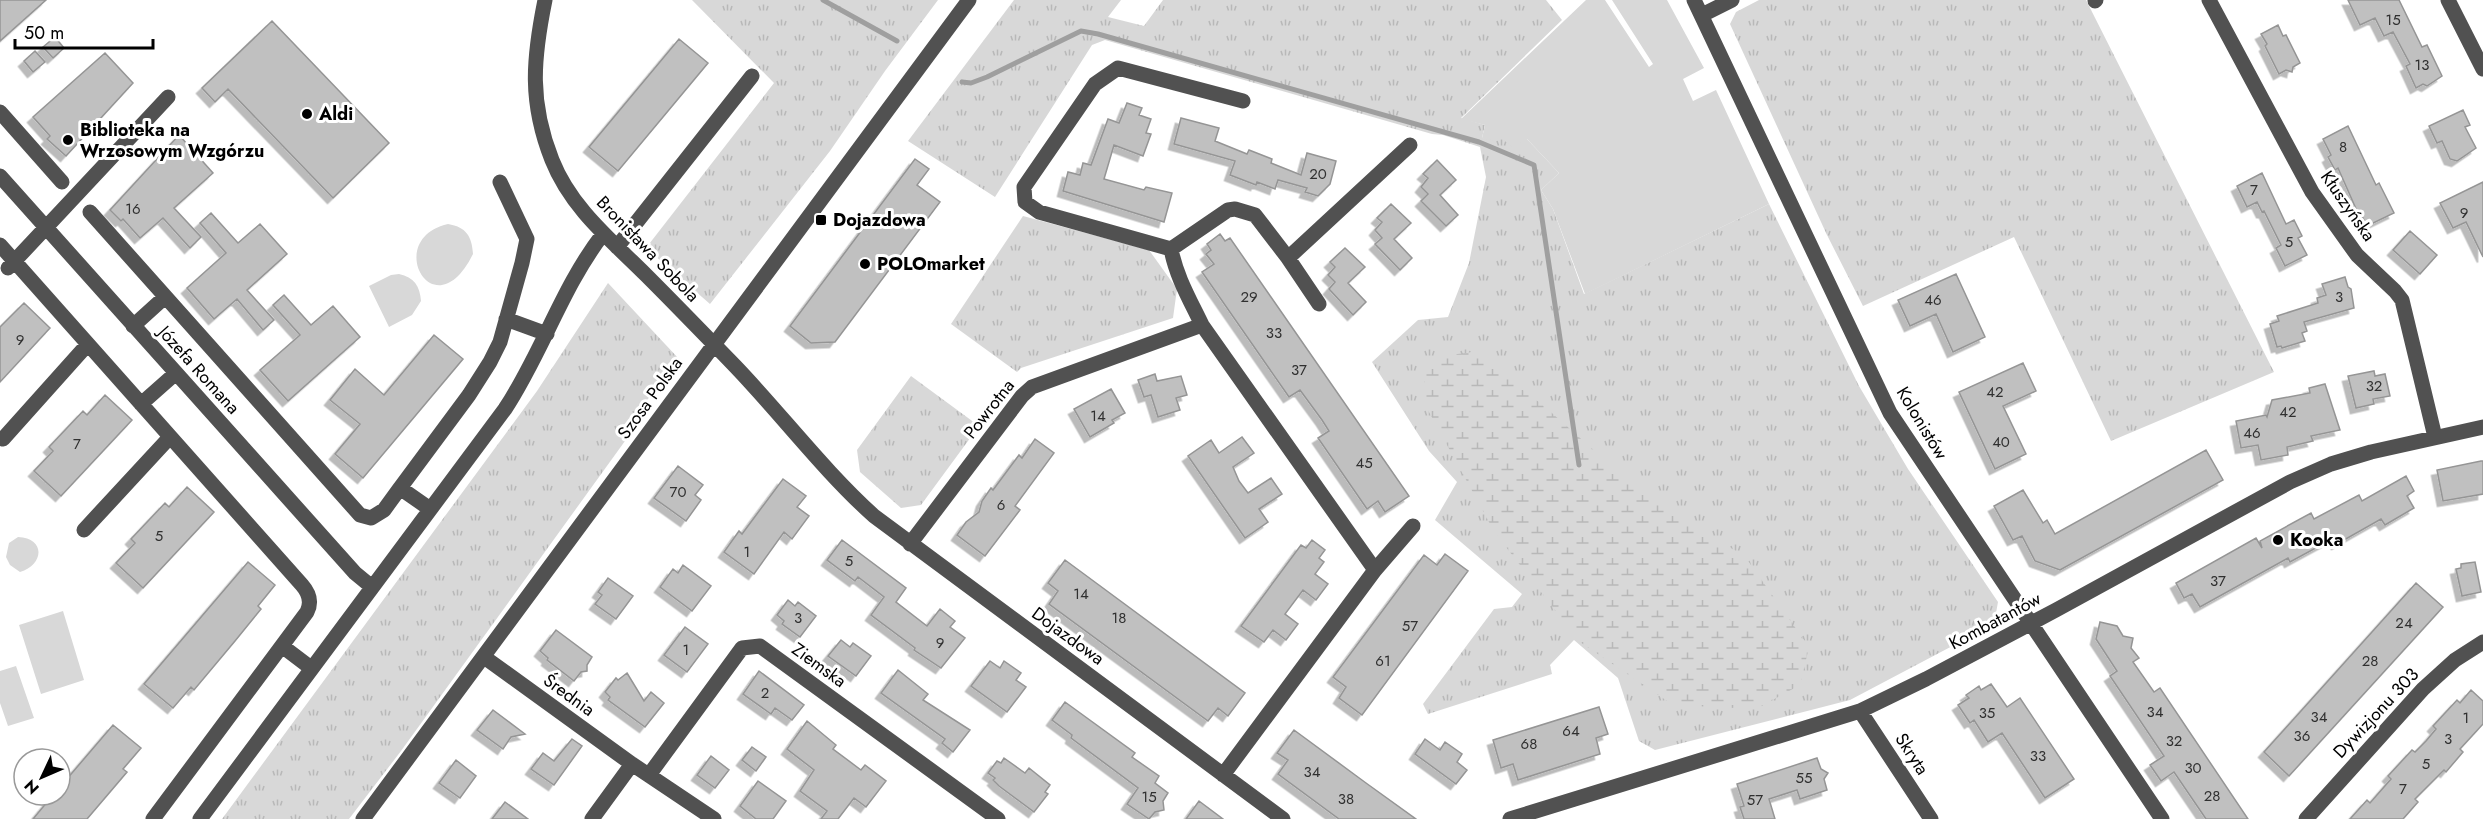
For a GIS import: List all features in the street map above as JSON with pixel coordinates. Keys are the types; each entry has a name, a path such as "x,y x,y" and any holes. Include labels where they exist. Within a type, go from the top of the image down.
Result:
{"street":[{"name":"Bronisława Sobola","path":"546,0 534,68 543,133 560,176 582,211 603,234 714,344"},
{"name":"Szosa Polska","path":"363,819 969,0"},
{"name":"Kolonistów","path":"1694,0 1890,413 2162,819"},
{"path":"1702,15 1732,0"},
{"name":"Kłuszyńska","path":"2209,0 2312,192 2357,255 2396,291 2402,300 2435,436"},
{"path":"2448,0 2483,69"},
{"path":"1243,101 1118,68 1095,84 1024,187 1025,202 1038,212 1171,249 1228,210 1235,209 1255,215 1319,304"},
{"path":"617,247 752,76"},
{"path":"6,266 168,97"},
{"path":"0,112 4,113 62,182"},
{"path":"1288,258 1410,145"},
{"name":"Józefa Romana","path":"0,176 355,573 372,587"},
{"path":"90,212 360,515 371,518 380,514 400,488 490,362 500,342 527,239 500,182"},
{"path":"200,819 505,409 525,377 580,266 603,234"},
{"path":"0,245 6,266 88,344 306,590 309,608 153,819"},
{"path":"1171,249 1176,272 1184,284 1202,325 1375,570"},
{"path":"133,326 165,297"},
{"path":"506,319 547,334"},
{"name":"Powrotna","path":"910,544 1022,396 1032,387 1202,325"},
{"path":"3,439 88,344"},
{"name":"Dojazdowa","path":"714,344 857,500 910,544 1282,819"},
{"path":"141,404 176,373"},
{"name":"Kombatantów","path":"1510,819 1860,711 1926,679 2290,482 2348,459 2435,436 2483,427"},
{"path":"84,530 170,436"},
{"path":"400,488 430,509"},
{"path":"1223,775 1375,570 1413,526"},
{"name":"Dywizjonu 303","path":"2306,819 2423,689 2455,660 2483,642"},
{"path":"282,646 311,668"},
{"name":"Ziemska","path":"649,775 742,648 760,646 998,819"},
{"name":"Średnia","path":"484,657 632,764 714,819"},
{"name":"Skryta","path":"1860,711 1931,819"},
{"path":"592,819 632,764"}],"green space":[{"path":"692,0 938,0 885,71 830,151 710,304 646,248 774,83"},
{"path":"1014,0 1121,0 1108,17 1144,26 1163,0 1546,0 1562,20 1461,118 1485,125 1482,138 1527,139 1559,173 1541,190 1553,209 1584,294 1769,204 1859,386 1908,469 1998,602 1994,624 1850,700 1655,750 1639,741 1618,678 1574,640 1550,665 1552,674 1428,714 1423,704 1494,609 1512,607 1522,594 1435,520 1457,482 1429,451 1372,362 1418,320 1448,317 1469,263 1486,177 1480,147 1105,40 1092,45 995,197 908,141"},
{"path":"1586,0 1605,0 1649,67 1653,64 1612,0 1667,0 1704,68 1683,79 1693,101 1716,90 1769,204 1585,294 1553,209 1541,190 1559,173 1527,139 1513,147 1502,139 1495,141 1482,138 1485,125 1461,119"},
{"path":"1759,0 2086,0 2274,372 2111,441 2014,237 1863,306 1827,235 1730,24 1736,12"},
{"path":"1023,216 1149,250 1177,289 1173,318 1021,368 1017,372 951,324"},
{"path":"448,224 459,227 467,233 473,254 458,276 443,285 431,283 421,274 417,261 419,246 429,233"},
{"path":"399,274 409,277 415,283 421,301 412,315 389,327 369,286 391,275"},
{"path":"608,283 679,359 620,435 625,441 401,751 349,819 222,819 537,391"},
{"path":"1473,352 1544,406 1624,477 1746,558 1809,647 1800,685 1756,709 1673,705 1580,642 1495,533 1423,401 1426,358"},
{"path":"911,376 979,426 921,505 901,508 860,472 857,450"},
{"path":"18,537 34,542 38,552 34,564 20,572 10,565 6,557 9,543"},
{"path":"63,611 84,680 41,694 19,625"},
{"path":"16,666 34,718 8,726 0,703 0,671"}],"building":[{"path":"0,0 46,0 0,41"},
{"path":"2348,0 2399,0 2422,47 2427,45 2442,76 2427,86 2423,84 2416,88 2406,66 2410,64 2393,32 2384,36 2375,18 2360,25"},
{"name":"Aldi","path":"272,21 389,143 333,198 228,89 215,102 202,88"},
{"path":"2278,25 2283,36 2286,35 2300,63 2293,67 2292,72 2286,70 2279,74 2261,34"},
{"path":"55,37 64,48 53,58 43,47"},
{"path":"679,39 708,63 618,171 589,147"},
{"path":"35,51 45,62 33,72 24,61"},
{"path":"105,53 133,83 66,156 47,139 50,136 33,117"},
{"path":"1127,103 1142,108 1139,115 1151,119 1146,133 1151,134 1143,156 1114,145 1104,179 1144,190 1146,187 1172,193 1164,222 1063,191 1068,172 1080,175 1083,163 1091,165 1108,119 1119,123"},
{"path":"2463,110 2470,125 2465,127 2476,148 2457,161 2450,159 2442,141 2437,143 2429,126"},
{"path":"1181,118 1219,128 1215,141 1247,154 1249,150 1272,159 1271,163 1301,175 1307,153 1336,161 1330,184 1318,196 1305,192 1307,188 1278,180 1275,189 1257,182 1256,185 1230,175 1235,161 1174,144"},
{"path":"2348,126 2376,185 2379,183 2394,213 2367,226 2359,210 2357,211 2338,168 2335,170 2328,157 2331,155 2323,139"},
{"path":"179,135 213,173 174,208 201,237 190,248 163,218 140,238 123,219 121,221 110,210"},
{"name":"POLOmarket","path":"915,159 929,169 917,185 940,202 835,342 811,343 790,326"},
{"path":"1437,160 1456,180 1440,195 1458,215 1446,226 1421,201 1428,194 1421,187 1428,178 1423,174"},
{"path":"2262,173 2286,224 2294,220 2302,236 2298,238 2307,255 2285,266 2276,248 2281,245 2264,211 2262,212 2257,202 2247,207 2237,186"},
{"path":"2483,182 2483,257 2466,222 2453,228 2440,203"},
{"path":"1391,204 1411,223 1394,239 1412,258 1400,270 1375,244 1382,238 1375,230 1382,222 1377,218"},
{"path":"211,213 238,243 260,224 287,254 247,290 274,320 263,330 237,299 214,319 187,288 226,253 200,223"},
{"path":"2410,231 2437,255 2420,274 2393,250"},
{"path":"1220,234 1225,241 1230,238 1409,496 1385,512 1378,501 1367,509 1318,438 1329,431 1322,420 1300,390 1289,397 1202,272 1214,264 1206,254 1211,250 1207,244"},
{"path":"1345,248 1365,267 1348,283 1366,302 1353,315 1329,289 1335,282 1328,275 1335,267 1330,262"},
{"path":"1956,274 1985,337 1953,352 1936,314 1910,326 1898,300"},
{"path":"2345,277 2351,289 2354,308 2304,322 2307,331 2302,333 2305,341 2282,348 2277,347 2270,324 2279,321 2277,316 2318,303 2317,298 2326,295 2322,284"},
{"path":"284,295 311,325 333,306 360,337 288,401 260,370 300,335 273,305"},
{"path":"24,303 50,328 0,382 0,327"},
{"path":"434,335 463,359 363,478 335,454 360,424 330,400 355,369 384,395"},
{"path":"2023,363 2036,391 2003,406 2026,454 1995,469 1959,392"},
{"path":"2374,371 2375,376 2385,374 2390,396 2373,399 2374,404 2356,408 2348,376"},
{"path":"1155,374 1157,381 1181,376 1187,395 1176,398 1180,410 1158,417 1151,395 1144,397 1138,380"},
{"path":"2325,384 2340,430 2311,436 2313,441 2287,447 2288,455 2261,460 2258,445 2241,448 2236,421 2266,415 2267,417 2272,400 2310,393 2309,388"},
{"path":"1111,389 1125,413 1112,420 1114,423 1090,437 1074,409"},
{"path":"105,395 132,420 61,496 34,471 53,451 49,447 83,411 87,415"},
{"path":"1242,437 1254,453 1233,467 1239,481 1248,493 1271,478 1282,494 1259,509 1268,522 1245,538 1188,456 1211,440 1219,453"},
{"path":"1035,439 1054,453 1015,506 1020,510 985,556 957,535 966,522 979,512 982,501 991,488 993,490 1019,455 1022,458"},
{"path":"2206,450 2223,480 2060,570 2035,561 2022,536 2013,540 1994,506 2023,490 2043,523 2047,520 2055,534"},
{"path":"2483,461 2483,494 2443,501 2437,470"},
{"path":"678,466 703,485 695,495 701,500 686,521 654,498"},
{"path":"2406,476 2414,491 2407,496 2414,508 2385,525 2381,519 2337,544 2334,538 2290,562 2288,558 2200,607 2192,594 2184,598 2176,583 2256,538 2262,548 2260,541 2311,513 2314,519 2359,495 2362,501"},
{"path":"783,479 806,496 797,507 809,516 792,539 784,532 754,574 724,552 739,531 742,534"},
{"path":"187,487 214,512 143,588 116,563 135,543 131,539 165,503 169,507"},
{"path":"842,540 906,588 896,602 927,626 940,609 955,621 950,627 965,638 941,668 914,650 915,648 871,615 884,597 858,577 855,581 827,560"},
{"path":"1312,540 1325,550 1319,558 1324,562 1315,574 1328,584 1316,600 1303,590 1285,614 1298,624 1286,640 1273,630 1264,642 1241,626 1301,545 1306,548"},
{"path":"1445,554 1468,571 1362,715 1339,698 1346,687 1333,677 1424,555 1437,565"},
{"path":"1065,560 1245,693 1228,716 1218,708 1208,721 1049,604 1058,591 1048,583"},
{"path":"248,562 275,585 258,606 261,609 235,641 194,690 191,687 173,708 144,684"},
{"path":"2475,562 2481,592 2462,596 2456,569 2461,568 2461,564"},
{"path":"683,565 711,586 692,611 660,587 673,569 678,573"},
{"path":"608,578 633,596 616,619 595,604 602,595 598,592"},
{"path":"2416,583 2443,607 2289,776 2264,752"},
{"path":"788,600 795,606 798,602 816,616 800,637 782,624 784,621 777,615"},
{"path":"2100,622 2117,626 2123,636 2133,638 2131,648 2139,658 2133,662 2154,692 2160,688 2248,819 2206,819 2174,772 2161,781 2150,765 2164,756 2110,676 2117,671 2096,639"},
{"path":"685,627 708,644 687,672 664,655"},
{"path":"556,630 592,657 587,665 587,671 581,672 574,681 547,660 548,658 540,651"},
{"path":"841,640 850,647 853,643 871,656 856,676 828,656"},
{"path":"990,661 1000,668 1004,661 1021,673 1016,680 1026,687 1007,712 971,686"},
{"path":"898,670 928,694 923,700 970,730 953,752 942,743 945,739 881,693"},
{"path":"759,671 804,705 792,720 775,708 771,714 743,694"},
{"path":"627,673 644,701 651,692 664,703 645,727 608,700 610,697 605,692 616,678 618,680"},
{"path":"1991,684 2007,707 2020,698 2074,779 2045,798 2002,733 1988,742 1974,720 1970,723 1958,705 1969,698 1966,695 1979,686 1981,690"},
{"path":"2471,690 2483,701 2483,724 2460,749 2463,752 2446,772 2444,770 2415,799 2418,802 2403,819 2350,819 2367,800 2370,803 2391,779 2388,776 2412,750 2415,752 2426,741 2436,729 2433,726 2457,700 2460,703"},
{"path":"1065,702 1135,753 1132,757 1159,776 1155,783 1168,793 1163,801 1164,810 1155,812 1149,819 1127,804 1138,788 1071,738 1072,735 1052,720"},
{"path":"1599,707 1608,734 1596,738 1600,754 1518,780 1513,764 1501,768 1493,740"},
{"path":"493,710 525,734 511,737 503,749 477,730"},
{"path":"807,721 836,745 833,749 861,770 865,765 886,781 866,807 854,798 838,819 821,819 827,811 800,791 814,770 787,749"},
{"path":"113,725 141,748 123,769 127,772 87,819 33,819 43,807 72,807 72,773"},
{"path":"1294,730 1416,819 1339,819 1278,774 1288,760 1277,753"},
{"path":"572,739 582,746 554,785 531,769 543,753 554,761"},
{"path":"1425,739 1440,750 1445,742 1462,754 1457,762 1467,770 1456,784 1415,754"},
{"path":"752,747 766,757 756,771 742,760"},
{"path":"711,756 729,770 715,788 697,775"},
{"path":"1004,758 1025,773 1029,768 1050,785 1045,792 1048,794 1034,812 999,786 993,780 995,778 988,773 997,761 1001,763"},
{"path":"1817,758 1821,769 1828,773 1824,779 1827,790 1800,799 1797,790 1769,799 1775,819 1744,819 1740,807 1744,806 1737,784"},
{"path":"456,760 476,776 460,798 439,783"},
{"path":"758,781 786,801 773,819 756,819 740,806"},
{"path":"1199,801 1223,819 1186,819"},
{"path":"505,802 528,819 492,819"}],"waterway":[{"path":"823,0 897,41"},
{"path":"962,82 971,83 987,77 1081,31 1479,142 1534,165 1579,465"}],"place":[{"name":"Aldi","path":"307,114"},
{"name":"Biblioteka na Wrzosowym Wzgórzu","path":"68,140"},
{"name":"Dojazdowa","path":"821,220"},
{"name":"POLOmarket","path":"865,264"},
{"name":"Kooka","path":"2278,540"}]}
